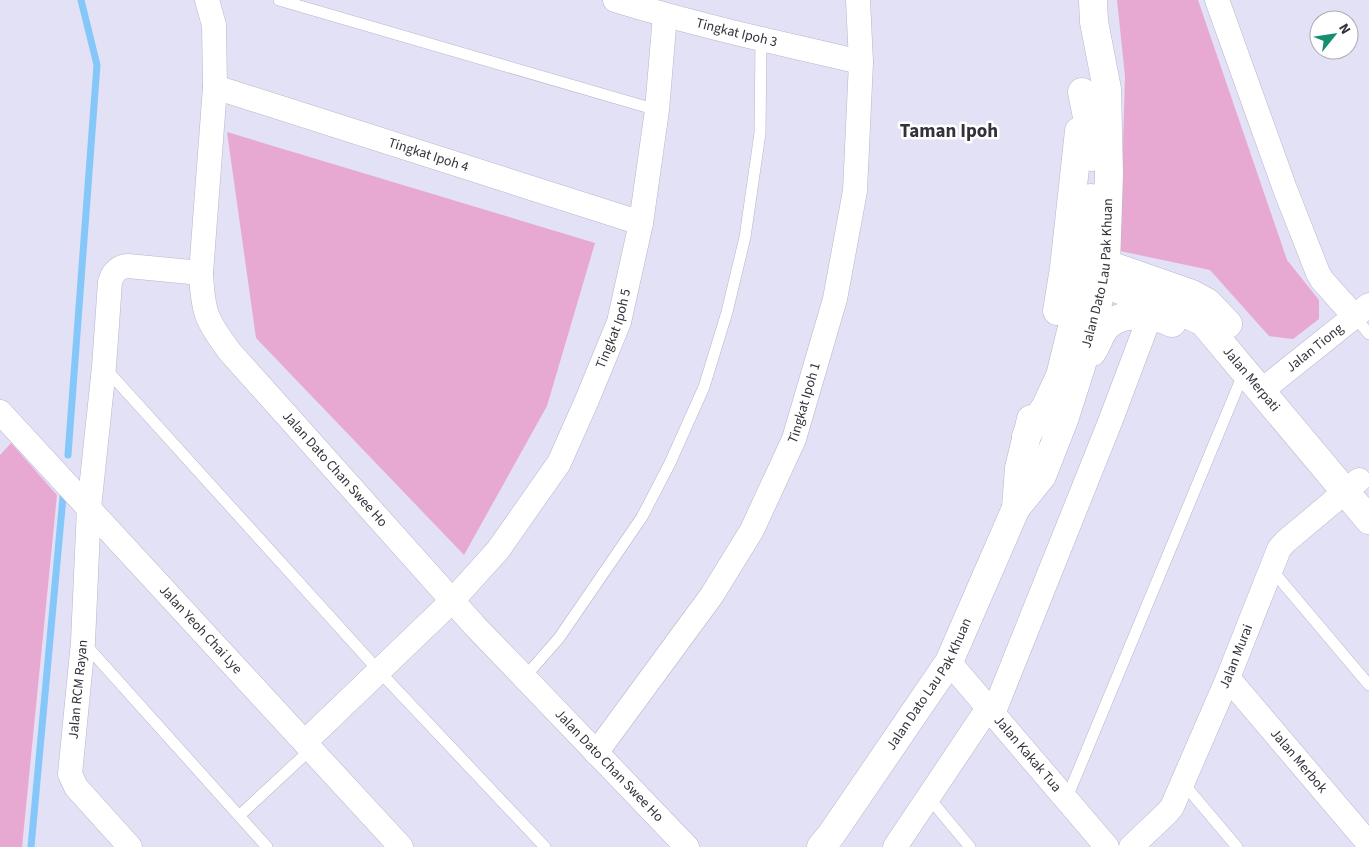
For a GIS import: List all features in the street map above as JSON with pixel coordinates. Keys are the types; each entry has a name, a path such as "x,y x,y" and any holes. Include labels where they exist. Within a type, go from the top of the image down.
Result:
{"main road":[{"name":"Jalan Dato Lau Pak Khuan","path":"1016,508 1018,468 1055,322 1065,259 1082,92 1093,11"},
{"name":"Jalan Dato Lau Pak Khuan","path":"831,843 949,662 1016,508 1042,476 1064,420 1080,368 1099,274 1110,174 1107,89 1093,11"},
{"path":"1082,92 1092,142 1092,198 1085,255 1086,267 1099,274"},
{"path":"1026,436 1046,406 1060,376 1075,315 1078,286 1084,278 1099,274"},
{"name":"Jalan Merpati","path":"1099,274 1192,294 1207,302 1220,314 1254,376"},
{"name":"Jalan Merpati","path":"1099,274 1198,319 1204,324 1358,487 1369,520"},
{"path":"1080,368 1094,349 1107,326 1118,319 1129,316 1150,316 1202,336 1254,376"}],"street":[{"name":"Jalan Dato Chan Swee Ho","path":"207,0 214,25 215,87 201,273 202,299 206,318 230,352 452,601 687,847"},
{"name":"Tingkat Ipoh 3","path":"615,0 761,40 861,62"},
{"name":"Tingkat Ipoh 1","path":"596,753 712,595 752,530 794,439 836,299 855,191 861,62 858,0"},
{"path":"1217,0 1285,189 1318,273 1322,280 1364,319"},
{"name":"Tingkat Ipoh 5","path":"308,746 379,670 452,601 498,550 559,463 619,322 642,223 665,15"},
{"name":"Tingkat Ipoh 4","path":"215,87 642,223"},
{"name":"Jalan RCM Rayan","path":"130,847 76,787 71,778 70,769 83,642 89,508 104,367 110,282 116,270 128,266 201,273"},
{"path":"895,847 991,711 1110,422 1150,316"},
{"name":"Jalan Tiong","path":"1254,376 1364,319"},
{"name":"Jalan Yeoh Chai Lye","path":"4,423 89,508 402,847"},
{"name":"Jalan Murai","path":"1131,847 1167,813 1183,783 1282,545 1358,487"},
{"name":"Jalan Kakak Tua","path":"949,662 1107,847"},
{"name":"Jalan Merbok","path":"1228,678 1369,844"}],"lane":[{"path":"279,0 656,110"},
{"path":"524,678 559,638 642,517 670,463 704,387 727,312 745,236 760,133 761,40"},
{"path":"104,367 379,670 545,847"},
{"path":"1066,800 1254,376"},
{"path":"1272,570 1369,685"},
{"path":"83,642 267,847"},
{"path":"239,816 308,746"},
{"path":"1183,783 1237,847"},
{"path":"929,798 970,847"}],"shaded area":[{"path":"1117,0 1198,0 1287,260 1319,300 1319,319 1293,339 1269,336 1210,270 1120,251 1125,76"},
{"path":"227,132 595,243 547,406 464,555 256,338"},
{"path":"11,443 57,495 22,847 0,847 0,455"}],"waterway":[{"path":"68,455 97,65 81,0"},
{"path":"31,847 63,497"}],"district":[{"name":"Taman Ipoh","path":"949,131"}]}
